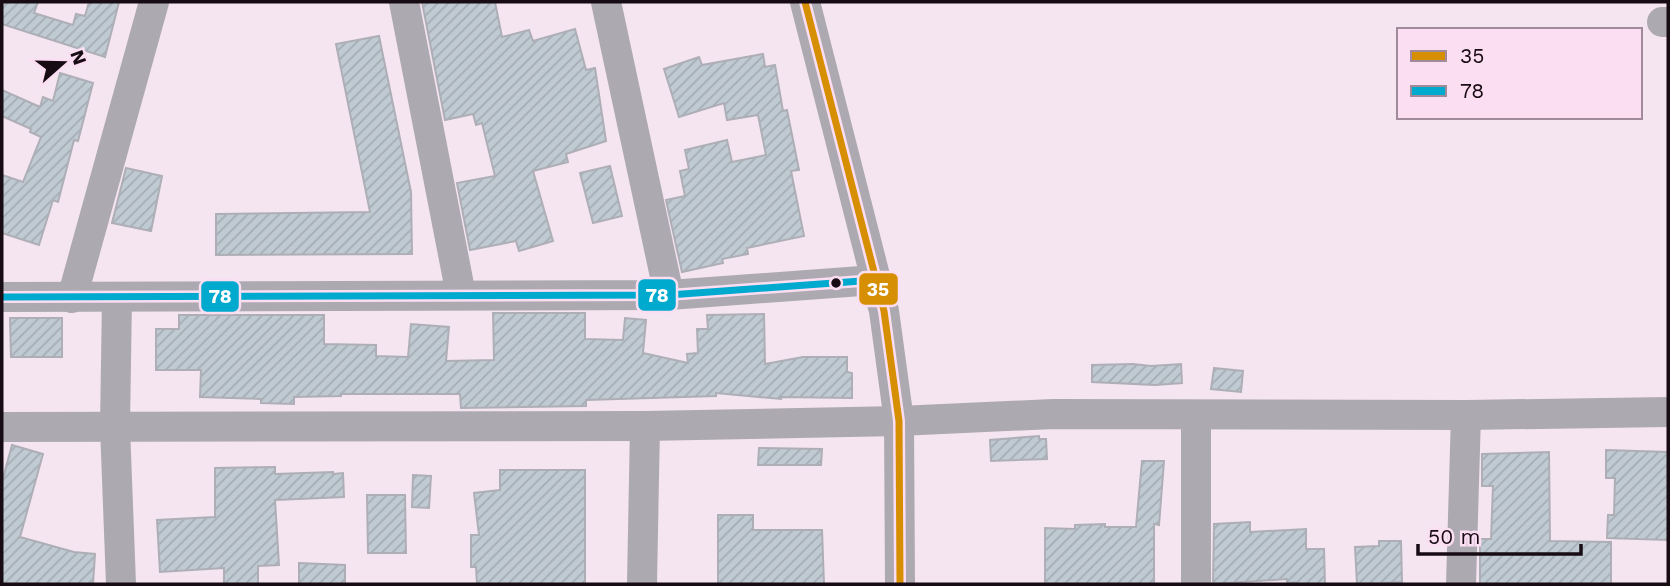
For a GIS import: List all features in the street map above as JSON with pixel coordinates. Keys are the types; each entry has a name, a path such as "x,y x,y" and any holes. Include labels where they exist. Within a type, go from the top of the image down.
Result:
{"street":[{"path":"72,298 154,2"},
{"path":"404,2 461,295"},
{"path":"606,2 669,295"},
{"path":"805,2 884,311 899,421 900,584"},
{"path":"2,297 669,295 875,280"},
{"path":"117,297 115,427 121,584"},
{"path":"2,427 645,426 899,421 1054,414 1466,415 1668,412"},
{"path":"1196,415 1196,584"},
{"path":"1461,584 1466,415"},
{"path":"642,584 645,426"}],"building":[{"path":"2,2 38,2 34,13 73,25 76,14 85,16 89,2 119,2 105,57 2,24"},
{"path":"422,2 495,2 502,37 529,30 533,41 575,29 586,70 595,68 606,141 566,154 568,162 533,171 553,241 519,251 516,241 470,250 457,183 495,176 482,123 476,125 473,114 445,120"},
{"path":"379,36 411,192 412,254 216,255 216,214 370,212 336,44"},
{"path":"763,54 765,67 775,65 783,111 787,110 799,170 791,171 804,236 747,248 748,254 722,259 723,263 682,272 666,200 685,196 680,171 689,169 685,150 727,140 732,162 766,155 758,115 727,120 724,103 679,117 664,69 699,57 702,65"},
{"path":"60,73 93,83 78,141 74,140 58,202 53,200 39,245 2,233 2,175 23,182 41,137 30,132 31,129 2,116 2,90 40,107 43,97 53,101"},
{"path":"610,166 622,216 593,223 580,173"},
{"path":"126,168 162,176 151,231 112,223"},
{"path":"493,313 585,313 585,339 623,340 625,318 646,320 643,353 688,363 687,354 698,353 697,329 708,329 707,315 764,314 765,364 803,357 847,357 847,372 852,373 852,398 781,399 716,393 716,396 586,400 586,406 461,408 460,394 341,394 294,397 294,404 261,403 261,399 200,397 201,370 156,370 156,329 179,329 179,315 324,315 324,344 376,345 376,356 408,357 411,324 449,327 446,361 494,360"},
{"path":"10,318 62,318 62,357 11,357"},
{"path":"1181,364 1182,383 1155,385 1092,382 1092,365"},
{"path":"1214,368 1243,371 1241,392 1211,389"},
{"path":"1039,436 1039,439 1046,439 1047,459 991,461 990,440"},
{"path":"12,445 43,454 20,537 74,552 95,554 93,584 2,584 2,482"},
{"path":"759,448 822,449 821,465 758,465"},
{"path":"1606,450 1668,452 1668,540 1607,538 1608,515 1614,515 1615,478 1606,478"},
{"path":"1549,452 1550,541 1611,542 1611,584 1480,584 1480,539 1491,539 1493,486 1482,486 1482,454"},
{"path":"1142,461 1164,461 1159,525 1154,524 1154,584 1045,584 1045,528 1075,529 1075,525 1105,524 1105,527 1136,527"},
{"path":"275,467 275,474 343,473 344,497 275,500 279,565 258,566 258,584 224,584 224,568 160,572 157,520 215,517 215,468"},
{"path":"500,470 585,470 585,584 477,584 476,567 471,567 471,535 479,535 474,493 500,490"},
{"path":"413,475 431,476 429,508 412,507"},
{"path":"367,495 405,495 406,553 368,553"},
{"path":"718,515 753,515 753,530 822,530 824,584 718,584"},
{"path":"1250,522 1250,532 1306,529 1306,549 1324,549 1325,584 1287,583 1287,579 1213,584 1214,524"},
{"path":"1379,541 1401,541 1402,582 1357,584 1355,547 1379,546"},
{"path":"299,563 345,565 345,584 299,584"}],"transit line":[{"name":"35","path":"805,2 884,311 899,421 900,584"},
{"name":"78","path":"2,297 669,295 875,280"}]}
